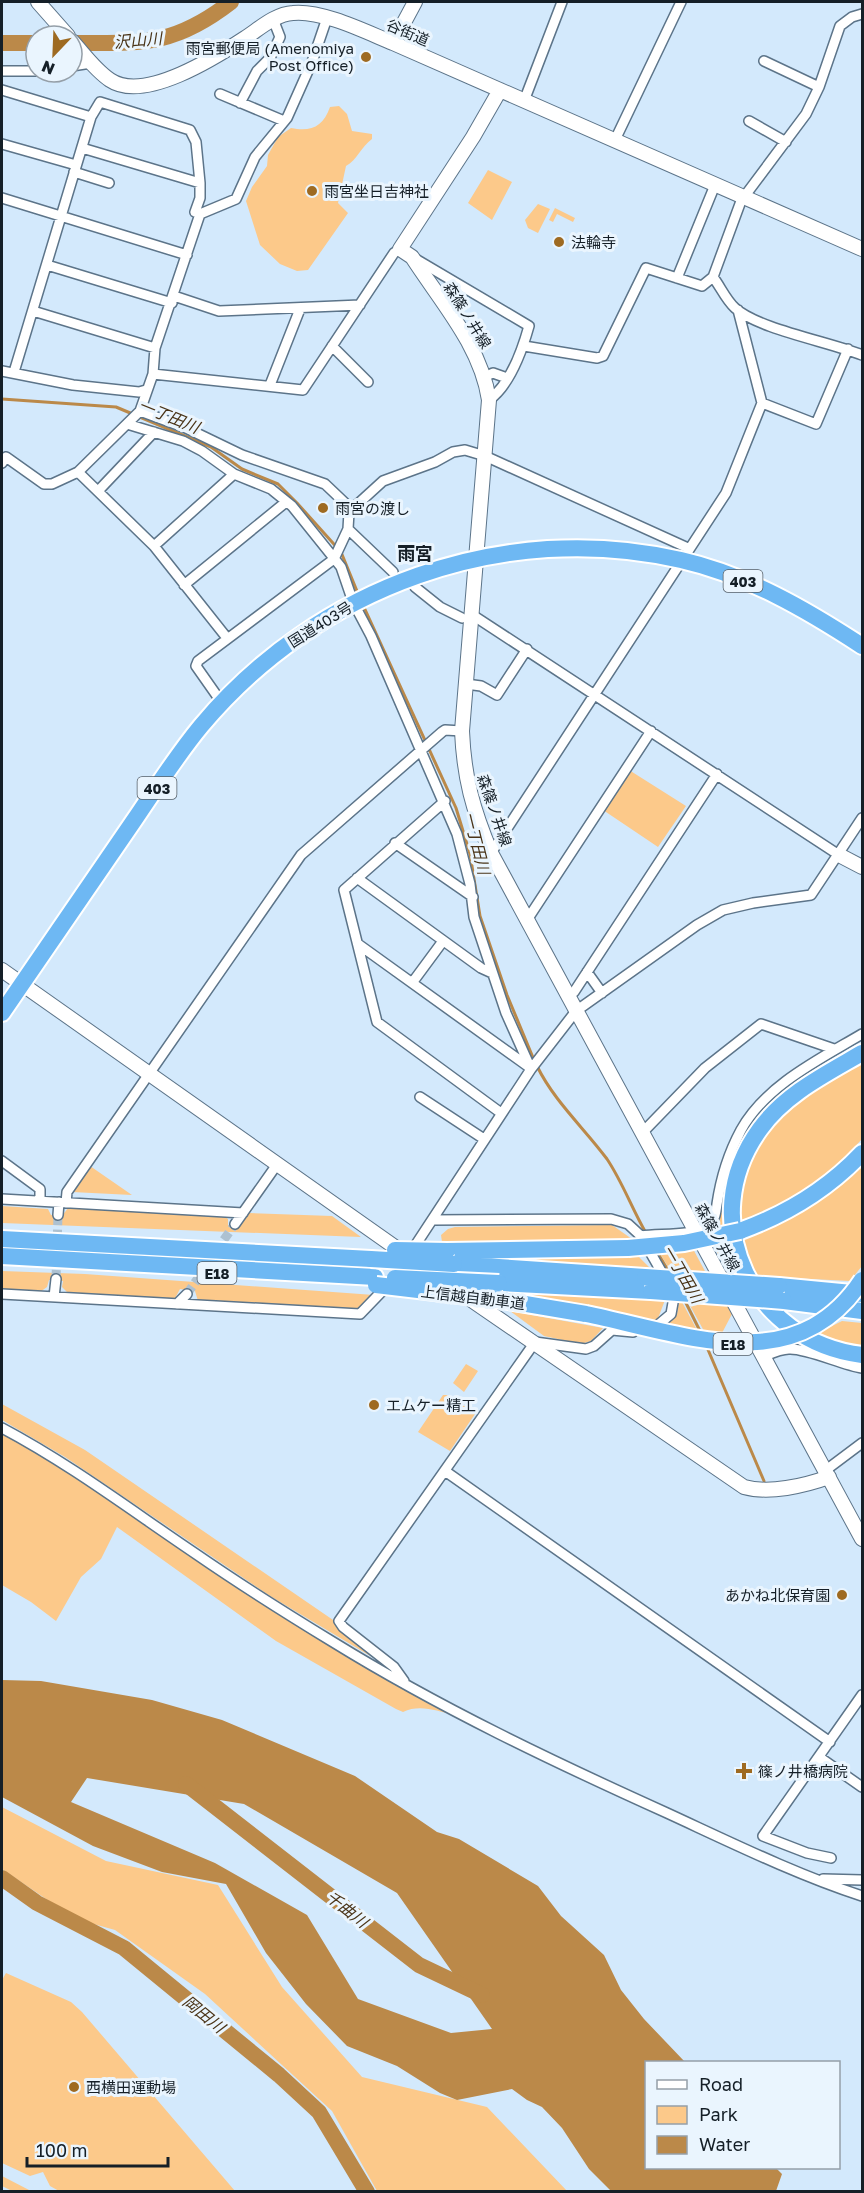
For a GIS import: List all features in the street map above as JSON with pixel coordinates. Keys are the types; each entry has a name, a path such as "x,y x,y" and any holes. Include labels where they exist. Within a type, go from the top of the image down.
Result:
{"highway":[{"name":"国道403号","path":"2,1012 200,727 222,703 284,646 358,600 448,565 476,558 560,547 684,554 801,608 862,646"},
{"name":"国道403号","path":"801,608 822,628 862,654"},
{"path":"862,1053 806,1086 775,1111 761,1127 751,1142 737,1175 732,1228 740,1262 766,1306 803,1337 834,1350 862,1355"},
{"name":"上信越自動車道","path":"2,1239 451,1257 684,1243 740,1231 766,1221 810,1198 862,1153"},
{"name":"上信越自動車道","path":"2,1256 376,1281 648,1284"},
{"name":"上信越自動車道","path":"451,1257 648,1284 816,1297"},
{"name":"上信越自動車道","path":"376,1281 586,1314 707,1341 761,1342 790,1336 816,1324 836,1311 862,1280"},
{"path":"781,1294 862,1310"},
{"path":"816,1297 862,1294"},
{"path":"816,1297 862,1310"}],"street":[{"path":"38,2 57,24"},
{"path":"393,43 415,2"},
{"path":"524,101 562,2"},
{"path":"615,140 681,2"},
{"name":"谷街道","path":"84,55 111,81 126,86 139,86 192,70 273,19 292,12 327,18 393,43 862,249"},
{"path":"524,346 597,358 603,356 646,268 702,286 713,277 721,250 744,196 806,114 819,87 840,26 862,14"},
{"path":"2,463 6,457 44,484 52,484 78,472 134,417 153,374 156,348 200,214 236,199 255,158 284,121 312,62 327,18"},
{"path":"240,103 257,71 270,58 280,37 273,19"},
{"path":"84,62 88,60"},
{"path":"764,61 819,87"},
{"path":"2,71 24,71"},
{"path":"2,90 91,117"},
{"path":"406,253 500,90"},
{"path":"220,94 284,121"},
{"path":"14,372 91,117 100,102 190,130 196,142 200,183 200,198 195,212 200,214"},
{"path":"749,121 786,142"},
{"path":"2,144 108,183"},
{"path":"82,148 200,183"},
{"path":"677,278 715,185"},
{"path":"2,198 187,255"},
{"path":"153,374 303,390 394,253 406,253 529,326 524,346 507,378 498,393 489,400"},
{"name":"森篠ノ井線","path":"406,253 450,312 484,377 489,400 476,558 467,616 466,684 462,731 464,770 478,822 491,854 765,1356 862,1539"},
{"path":"47,265 219,311 360,305"},
{"path":"491,854 684,554 726,493 762,402 738,310 713,277"},
{"path":"270,385 300,309"},
{"path":"738,310 784,331 862,356"},
{"path":"33,311 156,348"},
{"path":"332,346 368,382"},
{"path":"762,402 816,424 848,350"},
{"path":"2,371 14,372 23,377 73,385 139,392 146,390"},
{"path":"484,377 493,373 507,378"},
{"path":"134,417 154,432 202,450 234,474 271,489 338,553 341,567 424,747 458,834 472,897 474,917 492,973 506,1013 534,1066"},
{"path":"134,417 186,428 242,455 325,484 345,503 349,512 348,529 338,553 198,661 196,666 222,703"},
{"path":"99,490 154,432"},
{"path":"349,512 375,486 453,452 465,450 484,456 684,554"},
{"path":"78,472 154,546 227,638"},
{"path":"154,546 234,474"},
{"path":"184,585 286,502"},
{"path":"348,529 393,572"},
{"path":"415,587 440,607 467,616 527,649 839,855 862,867"},
{"path":"466,684 482,686 497,695 527,649"},
{"path":"57,1215 67,1192 301,855 445,730 462,731"},
{"path":"527,920 651,731"},
{"path":"574,992 717,774"},
{"path":"445,801 344,890 377,1022 501,1113"},
{"path":"2,1294 360,1314 383,1292 501,1113 576,1011 697,925 723,910 811,895 862,818"},
{"path":"395,843 472,897"},
{"path":"357,878 481,968 492,973"},
{"path":"412,984 443,941"},
{"path":"357,944 534,1066"},
{"path":"2,970 390,1241 407,1258 535,1342 744,1487 765,1490 827,1473 862,1443"},
{"path":"587,972 602,993"},
{"path":"642,1133 705,1068 761,1024 834,1049"},
{"path":"646,1236 696,1230 713,1221 724,1167 742,1128 781,1086 834,1049 862,1034"},
{"path":"420,1097 484,1139"},
{"path":"2,1161 40,1189 40,1201"},
{"path":"235,1224 279,1163"},
{"path":"2,1199 243,1213"},
{"path":"432,1220 611,1219 628,1224 646,1236 674,1297 671,1314 664,1322 647,1333 612,1330 594,1346 586,1349 535,1342"},
{"path":"54,1297 56,1279"},
{"path":"177,1304 187,1294"},
{"path":"405,1683 394,1667 343,1628 339,1621 535,1342"},
{"path":"765,1356 787,1349 802,1350 849,1366 862,1368"},
{"path":"2,1428 71,1468 198,1556 335,1643 405,1683 511,1740 597,1781 738,1846 821,1879 834,1887 862,1896"},
{"path":"446,1471 830,1742"},
{"path":"831,1858 807,1853 763,1836 862,1695"},
{"path":"819,1757 862,1787"},
{"path":"821,1879 862,1880"}],"green space":[{"path":"339,106 347,114 352,131 372,134 372,139 346,166 338,203 348,213 308,270 297,271 280,264 260,245 246,201 252,187 267,166 268,155 278,137 291,128 305,129 315,126 324,119 330,107"},
{"path":"488,170 512,182 492,220 468,203"},
{"path":"538,204 550,209 538,233 528,228 525,220"},
{"path":"555,208 575,218 573,222 557,214 553,222 549,220"},
{"path":"629,770 686,806 658,847 603,810"},
{"path":"862,1061 862,1139 835,1167 790,1201 736,1223 742,1171 775,1118 809,1091"},
{"path":"755,1119 757,1120 725,1225 716,1228 731,1172 741,1145"},
{"path":"862,1163 862,1266 850,1281 754,1276 738,1239"},
{"path":"90,1166 132,1195 72,1192"},
{"path":"2,1206 48,1209 51,1215 62,1216 68,1208 222,1215 228,1219 228,1225 240,1226 249,1213 332,1216 361,1237 2,1223"},
{"path":"612,1225 632,1239 442,1242 441,1235 455,1227"},
{"path":"725,1241 738,1275 730,1274 712,1244"},
{"path":"692,1247 706,1273 670,1270 659,1252"},
{"path":"636,1254 651,1269 537,1261 536,1257"},
{"path":"2,1271 85,1274 374,1295 356,1310 198,1301 195,1291 180,1289 173,1302 68,1293 62,1287 63,1281 49,1280 47,1287 40,1292 2,1291"},
{"path":"501,1293 665,1300 657,1321"},
{"path":"679,1301 682,1302 697,1330 668,1325 677,1314"},
{"path":"688,1302 727,1304 732,1314 722,1333 704,1331"},
{"path":"510,1311 603,1328 591,1341 581,1344 544,1336"},
{"path":"842,1321 862,1323 862,1348 814,1335"},
{"path":"466,1364 478,1371 464,1392 453,1383"},
{"path":"443,1395 449,1395 475,1414 450,1451 418,1432"},
{"path":"2,1404 85,1450 336,1622 387,1666 270,1596 65,1457 2,1420"},
{"path":"2,1433 31,1448 128,1513 454,1715 428,1709 403,1712 396,1709 276,1641 117,1527 101,1559 81,1577 56,1621 31,1602 2,1585"},
{"path":"2,1807 106,1861 218,1885 282,1987 362,2077 487,2107 567,2191 377,2191 332,2111 205,1994 115,1930 90,1923 52,1903 2,1869"},
{"name":"西横田運動場","path":"6,1973 71,2002 82,2012 235,2191 59,2191 50,2186 43,2172 30,2176 2,2163 2,1980"},
{"path":"2,2176 31,2191 12,2191 2,2186"}],"water":[{"path":"2,1680 41,1681 152,1700 222,1720 355,1776 437,1832 459,1839 538,1886 561,1916 604,1955 621,1990 644,2019 684,2061 645,2061 645,2169 777,2169 782,2174 776,2191 611,2191 589,2169 562,2128 542,2107 512,2089 457,2100 440,2093 397,2066 347,2046 306,2004 266,1953 226,1884 162,1872 93,1846 2,1797","holes":["87,1778 244,1804 397,1893 492,2029 451,2033 358,1999 307,1915 215,1863 71,1802"]}],"waterway":[{"name":"沢山川","path":"84,43 137,42 173,35 210,17 231,2"},
{"name":"沢山川","path":"2,43 24,43"},
{"name":"一丁田川","path":"2,399 116,407 211,447 242,469 278,484 297,503 341,552 359,596"},
{"name":"一丁田川","path":"363,605 456,808 470,854 480,916 507,995 534,1060"},
{"name":"一丁田川","path":"537,1066 561,1103 607,1159 646,1233"},
{"name":"一丁田川","path":"657,1252 669,1272"},
{"name":"一丁田川","path":"684,1299 701,1333"},
{"name":"一丁田川","path":"706,1345 764,1481"},
{"name":"千曲川","path":"186,1784 419,1965 482,1995"},
{"name":"岡田川","path":"2,1878 37,1903 124,1948 279,2075 319,2112 367,2192"}],"tunnel":[{"path":"56,1279 58,1215"},
{"path":"216,1251 235,1224"},
{"path":"187,1294 207,1265"}],"place":[{"name":"雨宮郵便局 (Amenomiya Post Office)","path":"366,57"},
{"name":"雨宮坐日吉神社","path":"312,191"},
{"name":"法輪寺","path":"559,242"},
{"name":"雨宮の渡し","path":"323,508"},
{"name":"エムケー精工","path":"374,1405"},
{"name":"あかね北保育園","path":"842,1595"},
{"name":"篠ノ井橋病院","path":"744,1771"},
{"name":"西横田運動場","path":"74,2087"}],"district":[{"name":"雨宮","path":"415,553"}]}
